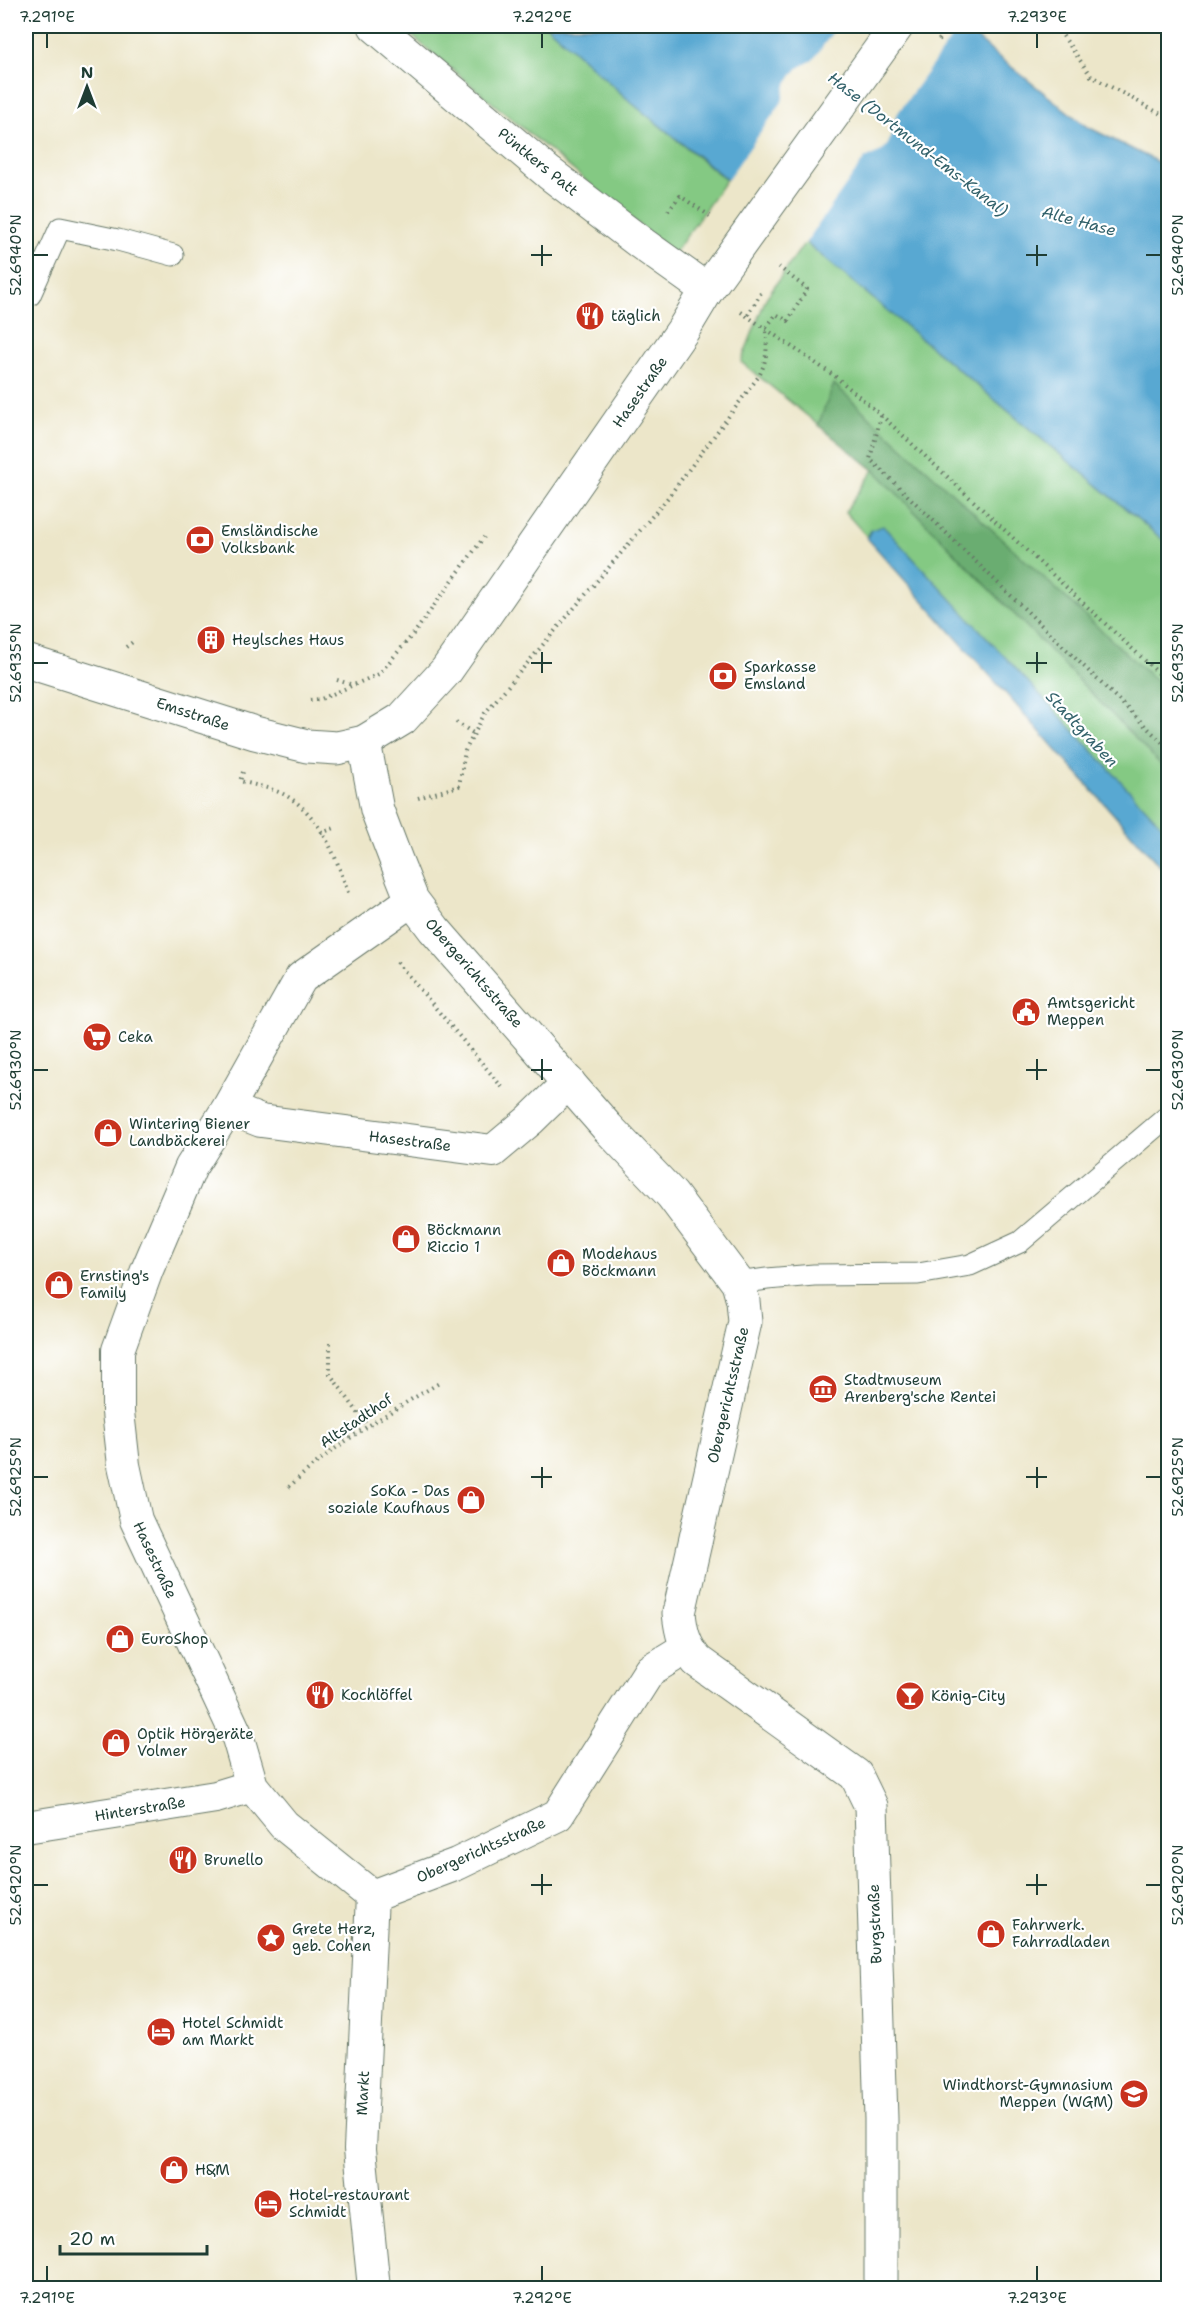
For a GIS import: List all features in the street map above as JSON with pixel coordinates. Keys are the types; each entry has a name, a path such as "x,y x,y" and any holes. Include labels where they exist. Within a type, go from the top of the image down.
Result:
{"street":[{"name":"Püntkers Patt","path":"375,26 549,173 707,290"},
{"name":"Hasestraße","path":"364,742 402,719 446,671 670,350 707,290 897,26"},
{"name":"Emsstraße","path":"26,661 255,734 307,747 337,748 364,742"},
{"name":"Obergerichtsstraße","path":"364,742 377,810 412,900 434,929 607,1127 672,1195 738,1283 745,1322 679,1612 686,1648 651,1670 558,1815 457,1864 372,1896"},
{"name":"Hasestraße","path":"372,1896 284,1825 252,1786 238,1738 136,1521 124,1465 118,1412 118,1350 147,1270 191,1167 228,1108 302,978 412,900"},
{"name":"Hasestraße","path":"228,1108 261,1121 493,1151 530,1120 569,1082"},
{"name":"Burgstraße","path":"686,1648 697,1661 856,1776 871,1806 881,2118 881,2289"},
{"name":"Hinterstraße","path":"26,1827 216,1797 252,1786"},
{"name":"Markt","path":"372,1896 360,2150 374,2289"}],"lane":[{"path":"26,293 30,295 60,228 118,240 173,255"},
{"path":"738,1283 767,1278 814,1275 918,1274 970,1265 1020,1242 1168,1116"}],"path":[{"path":"1056,26 1090,76 1168,116"},
{"path":"663,217 680,196 702,211"},
{"path":"321,833 377,810 459,786 465,751 485,713 666,500 759,376 768,351 766,328 776,314 788,321 807,289 779,267"},
{"path":"747,315 767,283"},
{"path":"782,339 836,377 881,415 1168,682"},
{"path":"881,415 870,459 1168,748"},
{"path":"301,701 321,699 379,674 415,632 484,537"},
{"path":"337,680 353,685"},
{"path":"330,1343 330,1374 367,1425"},
{"name":"Altstadthof","path":"289,1487 308,1469 367,1425 441,1382"}],"green space":[{"path":"400,26 547,26 633,104 726,180 674,254"},
{"path":"805,242 1168,544 1168,875 845,512 874,470 741,362 766,298"},
{"path":"834,384 1168,692 1168,772 874,470 818,425"}],"water":[{"path":"547,26 963,26 1086,126 1168,167 1168,544 805,242 633,104"},
{"path":"883,526 1168,832 1168,875 867,538 871,530"}],"pier":[{"path":"837,26 960,26 895,117 896,124 888,144 882,151 865,158 804,245 725,183 782,102 786,85 792,75 798,68 813,60"}],"place":[{"name":"täglich","path":"590,316"},
{"name":"Emsländische Volksbank","path":"200,540"},
{"name":"Heylsches Haus","path":"211,640"},
{"name":"Sparkasse Emsland","path":"723,676"},
{"name":"Amtsgericht Meppen","path":"1026,1012"},
{"name":"Ceka","path":"97,1037"},
{"name":"Wintering Biener Landbäckerei","path":"108,1133"},
{"name":"Böckmann Riccio 1","path":"406,1239"},
{"name":"Modehaus Böckmann","path":"561,1263"},
{"name":"Ernsting's Family","path":"59,1285"},
{"name":"Stadtmuseum Arenberg'sche Rentei","path":"823,1389"},
{"name":"SoKa - Das soziale Kaufhaus","path":"471,1500"},
{"name":"EuroShop","path":"120,1639"},
{"name":"Kochlöffel","path":"320,1695"},
{"name":"König-City","path":"910,1696"},
{"name":"Optik Hörgeräte Volmer","path":"116,1743"},
{"name":"Brunello","path":"183,1860"},
{"name":"Fahrwerk. Fahrradladen","path":"991,1934"},
{"name":"Grete Herz, geb. Cohen","path":"271,1938"},
{"name":"Hotel Schmidt am Markt","path":"161,2032"},
{"name":"Windthorst-Gymnasium Meppen (WGM)","path":"1134,2094"},
{"name":"H&M","path":"174,2170"},
{"name":"Hotel-restaurant Schmidt","path":"268,2204"}],"water label":[{"name":"Hase (Dortmund-Ems-Kanal)","path":"918,144"},
{"name":"Alte Hase","path":"1079,221"},
{"name":"Stadtgraben","path":"1082,729"}]}
